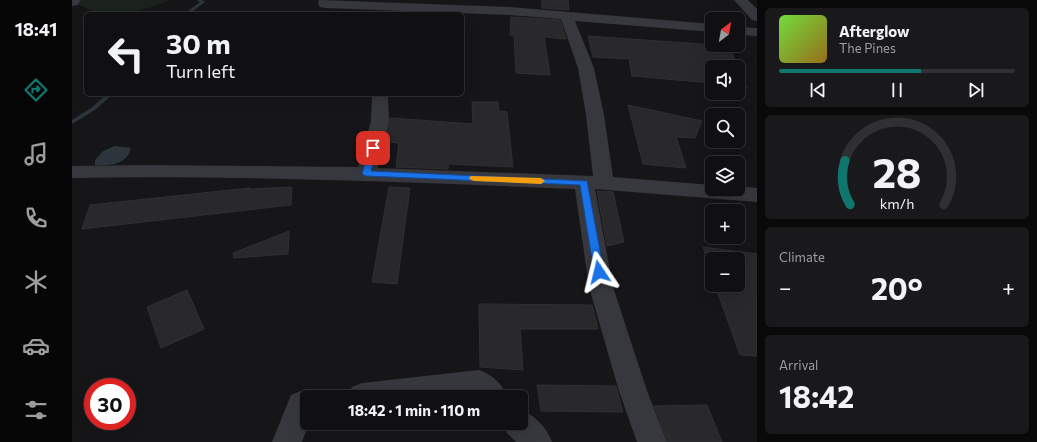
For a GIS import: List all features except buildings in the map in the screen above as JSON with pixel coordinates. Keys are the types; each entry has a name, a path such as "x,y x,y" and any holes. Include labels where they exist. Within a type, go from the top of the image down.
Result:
{"street":[{"path":"326,0 325,4 411,11 450,12"},
{"path":"741,0 757,17"},
{"path":"464,12 567,15 705,27"},
{"path":"567,15 569,25 574,33 586,68 595,115 594,183 602,287 633,391 652,442"},
{"path":"745,31 757,32"},
{"path":"366,174 380,121 380,96"},
{"path":"72,172 127,170 290,174 366,174 594,183 757,195"},
{"path":"420,390 479,383 486,390"},
{"path":"287,442 300,408"},
{"path":"525,430 537,442"}],"shaded area":[{"path":"79,0 169,0 158,5 128,12 98,12 76,3"},
{"path":"115,146 131,148 126,158 111,165 95,165 95,160 103,151"}],"waterway":[{"path":"189,12 203,2 199,0"},
{"path":"72,122 93,109 108,96"}],"slow traffic":[{"path":"474,178 541,181"}],"route":[{"path":"373,148 366,174 584,183 599,272"}]}
